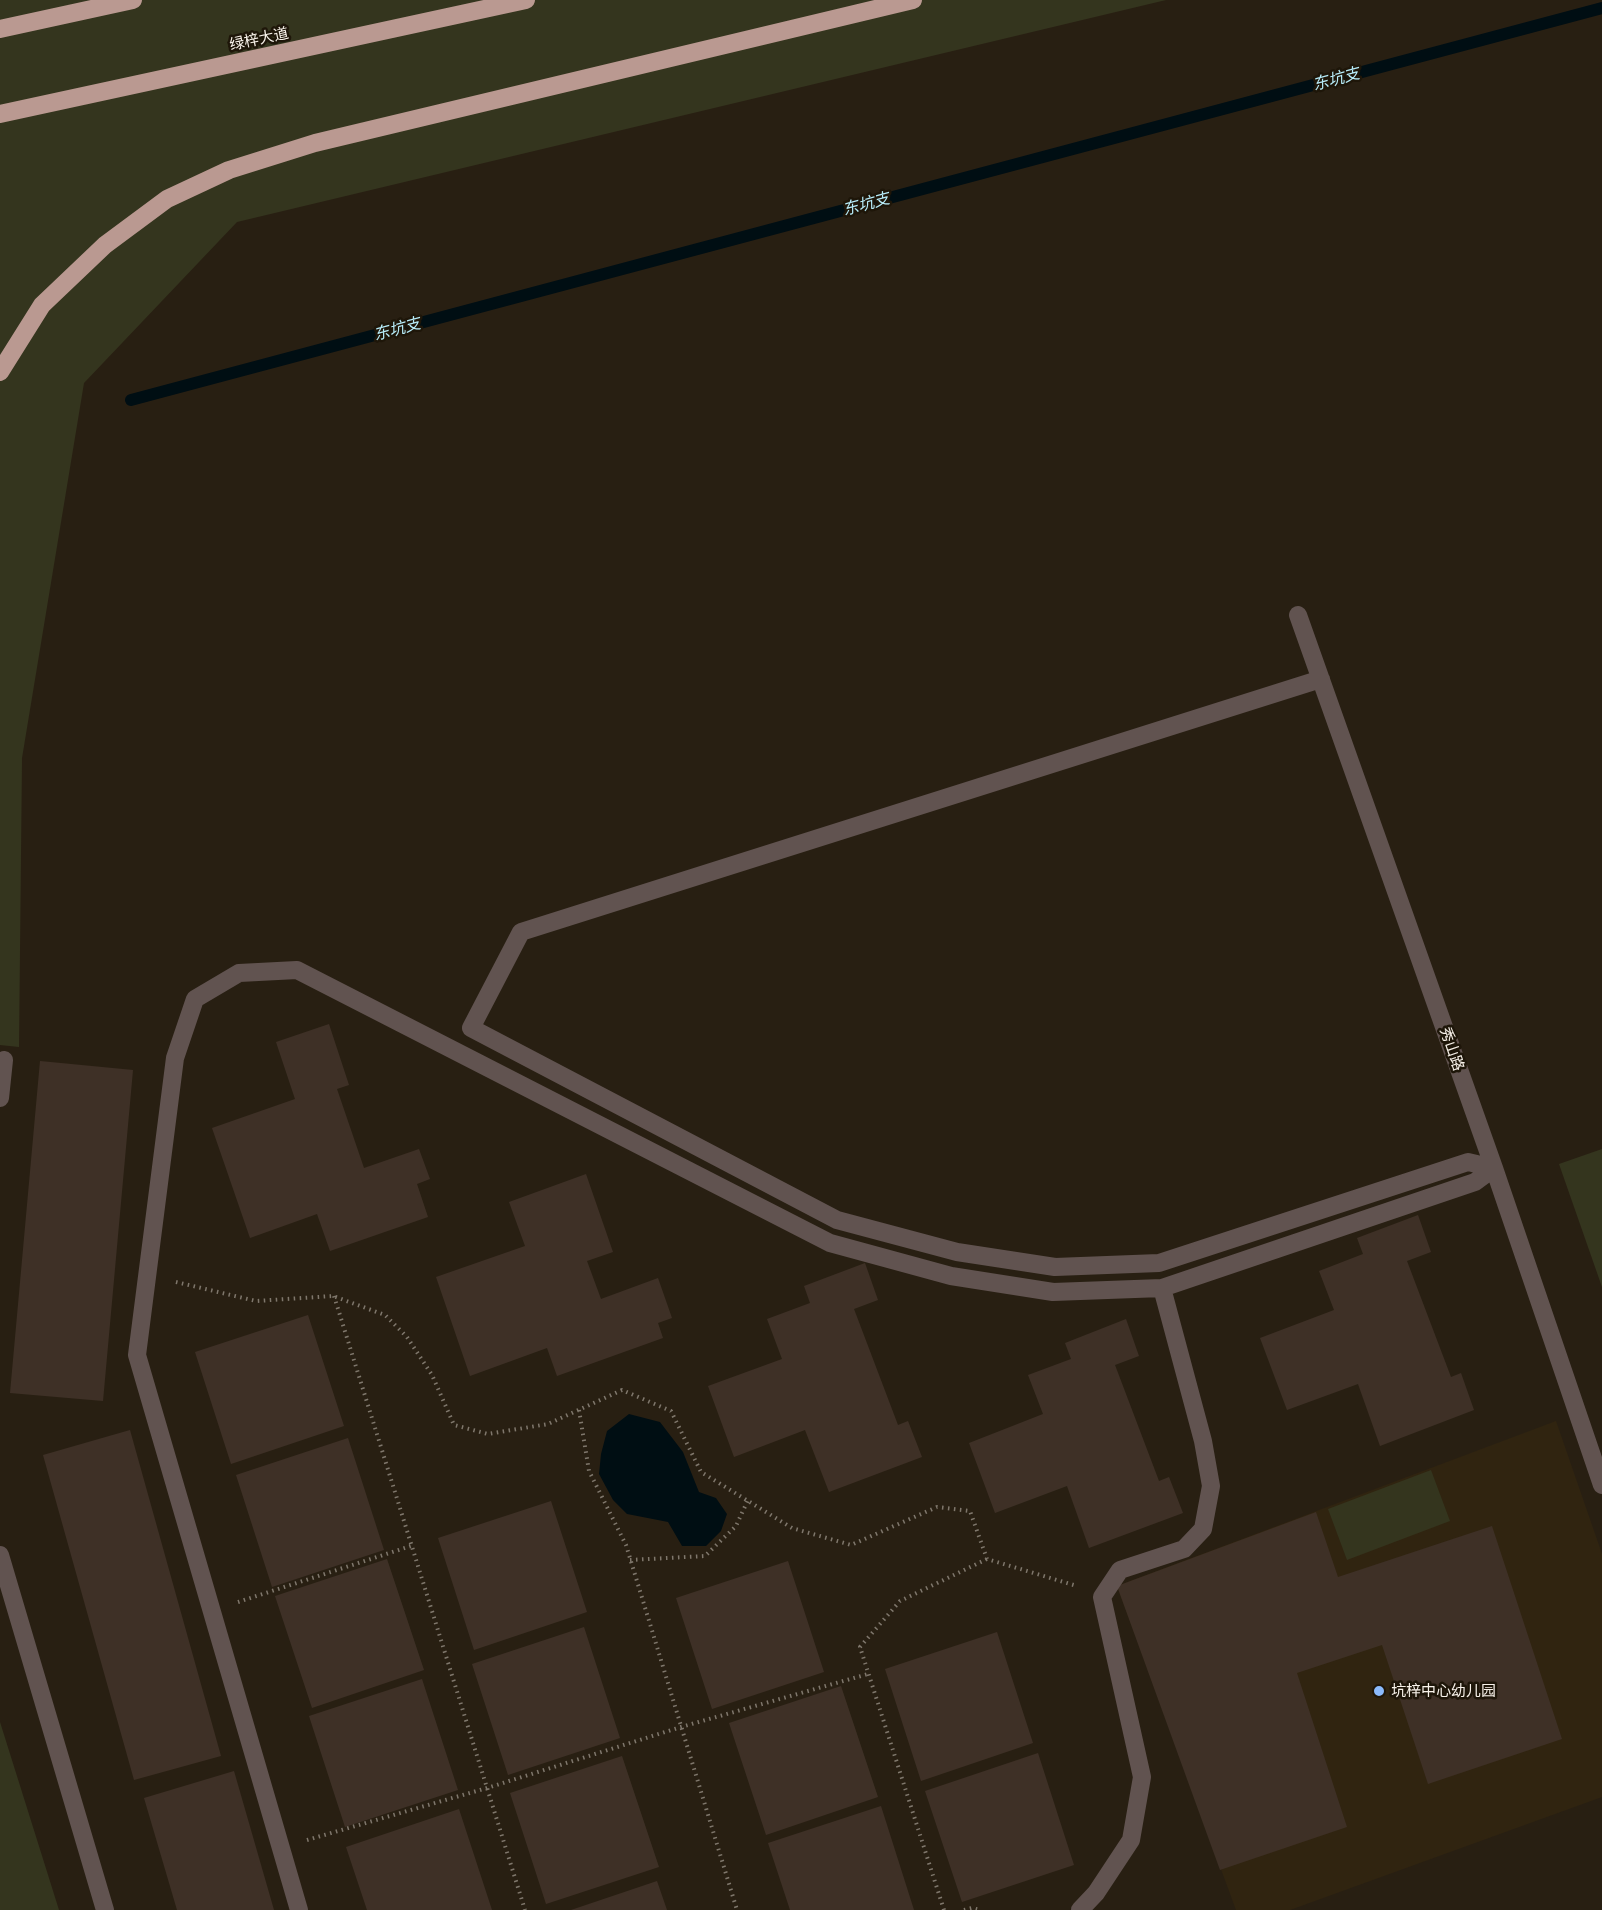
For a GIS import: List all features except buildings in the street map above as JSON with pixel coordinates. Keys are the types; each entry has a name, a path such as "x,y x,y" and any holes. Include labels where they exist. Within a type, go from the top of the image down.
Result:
{"highway":[{"path":"0,29 133,0"},
{"name":"绿梓大道","path":"0,114 526,0"},
{"path":"0,372 42,305 105,245 167,199 229,170 315,143 913,0"}],"street":[{"name":"秀山路","path":"1298,615 1494,1168 1602,1485"},
{"path":"1321,679 521,932 471,1028 837,1220 957,1252 1055,1268 1159,1263 1468,1162 1494,1168"},
{"path":"299,1910 136,1355 175,1058 195,999 240,973 297,970 830,1243 951,1276 1053,1292 1162,1288 1475,1182 1494,1168"},
{"path":"0,1098 4,1060"},
{"path":"1080,1910 1096,1893 1131,1840 1142,1777 1102,1597 1120,1570 1184,1550 1203,1529 1211,1486 1203,1441 1162,1288"},
{"path":"0,1555 105,1910"}],"path":[{"path":"146,1275 256,1301 333,1296 385,1315 407,1337 432,1375 454,1425 488,1434 548,1424 622,1390 671,1411 701,1472 792,1528 851,1545 938,1507 970,1511 987,1559"},
{"path":"333,1296 525,1910"},
{"path":"579,1410 589,1471 626,1545 737,1910"},
{"path":"630,1560 705,1556 736,1526 748,1500"},
{"path":"211,1611 411,1546"},
{"path":"944,1910 860,1647 900,1601 987,1559 1104,1594"},
{"path":"280,1847 487,1788 681,1727 868,1674"},
{"path":"964,1910 972,1908 980,1910"}],"shaded area":[{"path":"629,1414 660,1422 683,1452 699,1492 716,1498 727,1514 721,1531 706,1546 682,1546 668,1522 627,1514 613,1500 599,1474 601,1454 607,1431"},
{"name":"坑梓中心幼儿园","path":"1556,1421 1602,1554 1602,1797 1290,1910 1236,1910 1117,1586"}],"green space":[{"path":"0,0 1166,0 237,222 84,383 22,758 19,1047 0,1045"},
{"path":"1602,1149 1602,1287 1559,1164"},
{"path":"1431,1470 1450,1521 1347,1560 1328,1509"},
{"path":"0,1722 59,1910 0,1910"}],"waterway":[{"name":"东坑支","path":"131,400 1602,8"}],"place":[{"name":"坑梓中心幼儿园","path":"1379,1691"}]}
